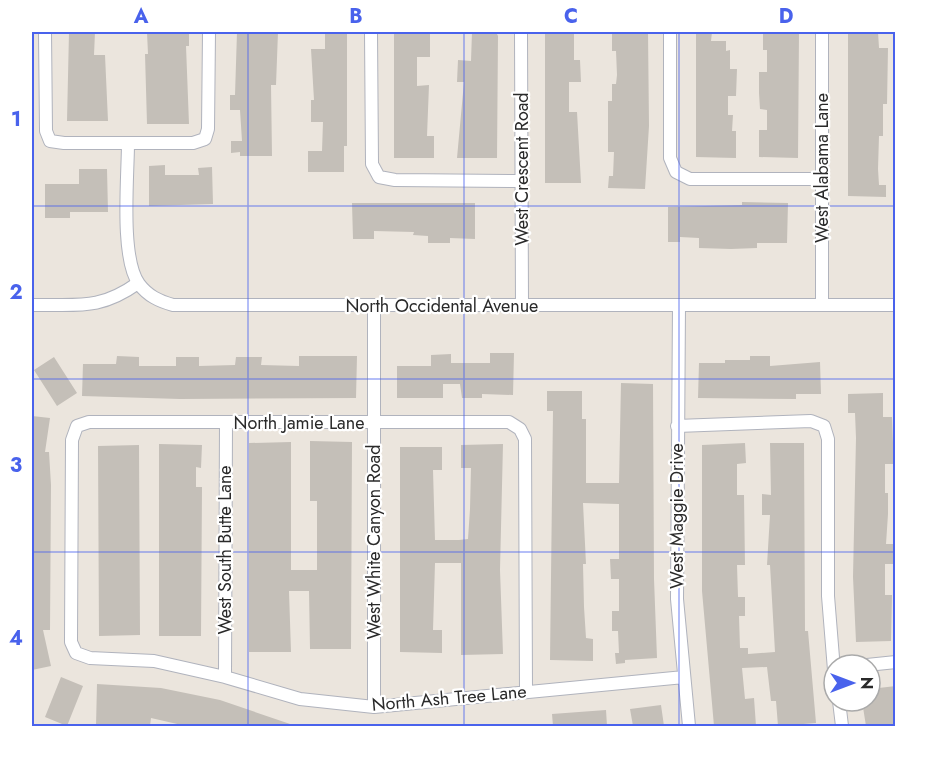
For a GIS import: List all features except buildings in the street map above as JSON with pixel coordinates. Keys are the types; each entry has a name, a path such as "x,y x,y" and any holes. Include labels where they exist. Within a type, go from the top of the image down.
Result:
{"street":[{"path":"45,32 46,131 50,141 128,142 193,142 205,139 208,129 209,32"},
{"path":"371,32 372,164 379,177 395,180 522,181"},
{"name":"West Crescent Road","path":"521,32 522,306"},
{"path":"670,32 670,158 676,172 690,179 822,179"},
{"name":"West Alabama Lane","path":"822,32 822,305"},
{"name":"North Occidental Avenue","path":"128,142 130,267 138,283 149,294 173,305 896,305"},
{"path":"32,304 102,303 118,297 138,283"},
{"name":"West Maggie Drive","path":"679,305 677,599 689,726"},
{"name":"West White Canyon Road","path":"374,306 374,707"},
{"path":"677,426 811,421 824,426 828,439 828,596 833,653"},
{"name":"North Jamie Lane","path":"76,653 71,642 72,440 77,426 89,422 509,422 520,429 525,439 526,691"},
{"name":"West South Butte Lane","path":"225,677 226,422"},
{"name":"North Ash Tree Lane","path":"76,653 90,658 154,661 225,677 300,699 374,707 684,676"}]}
